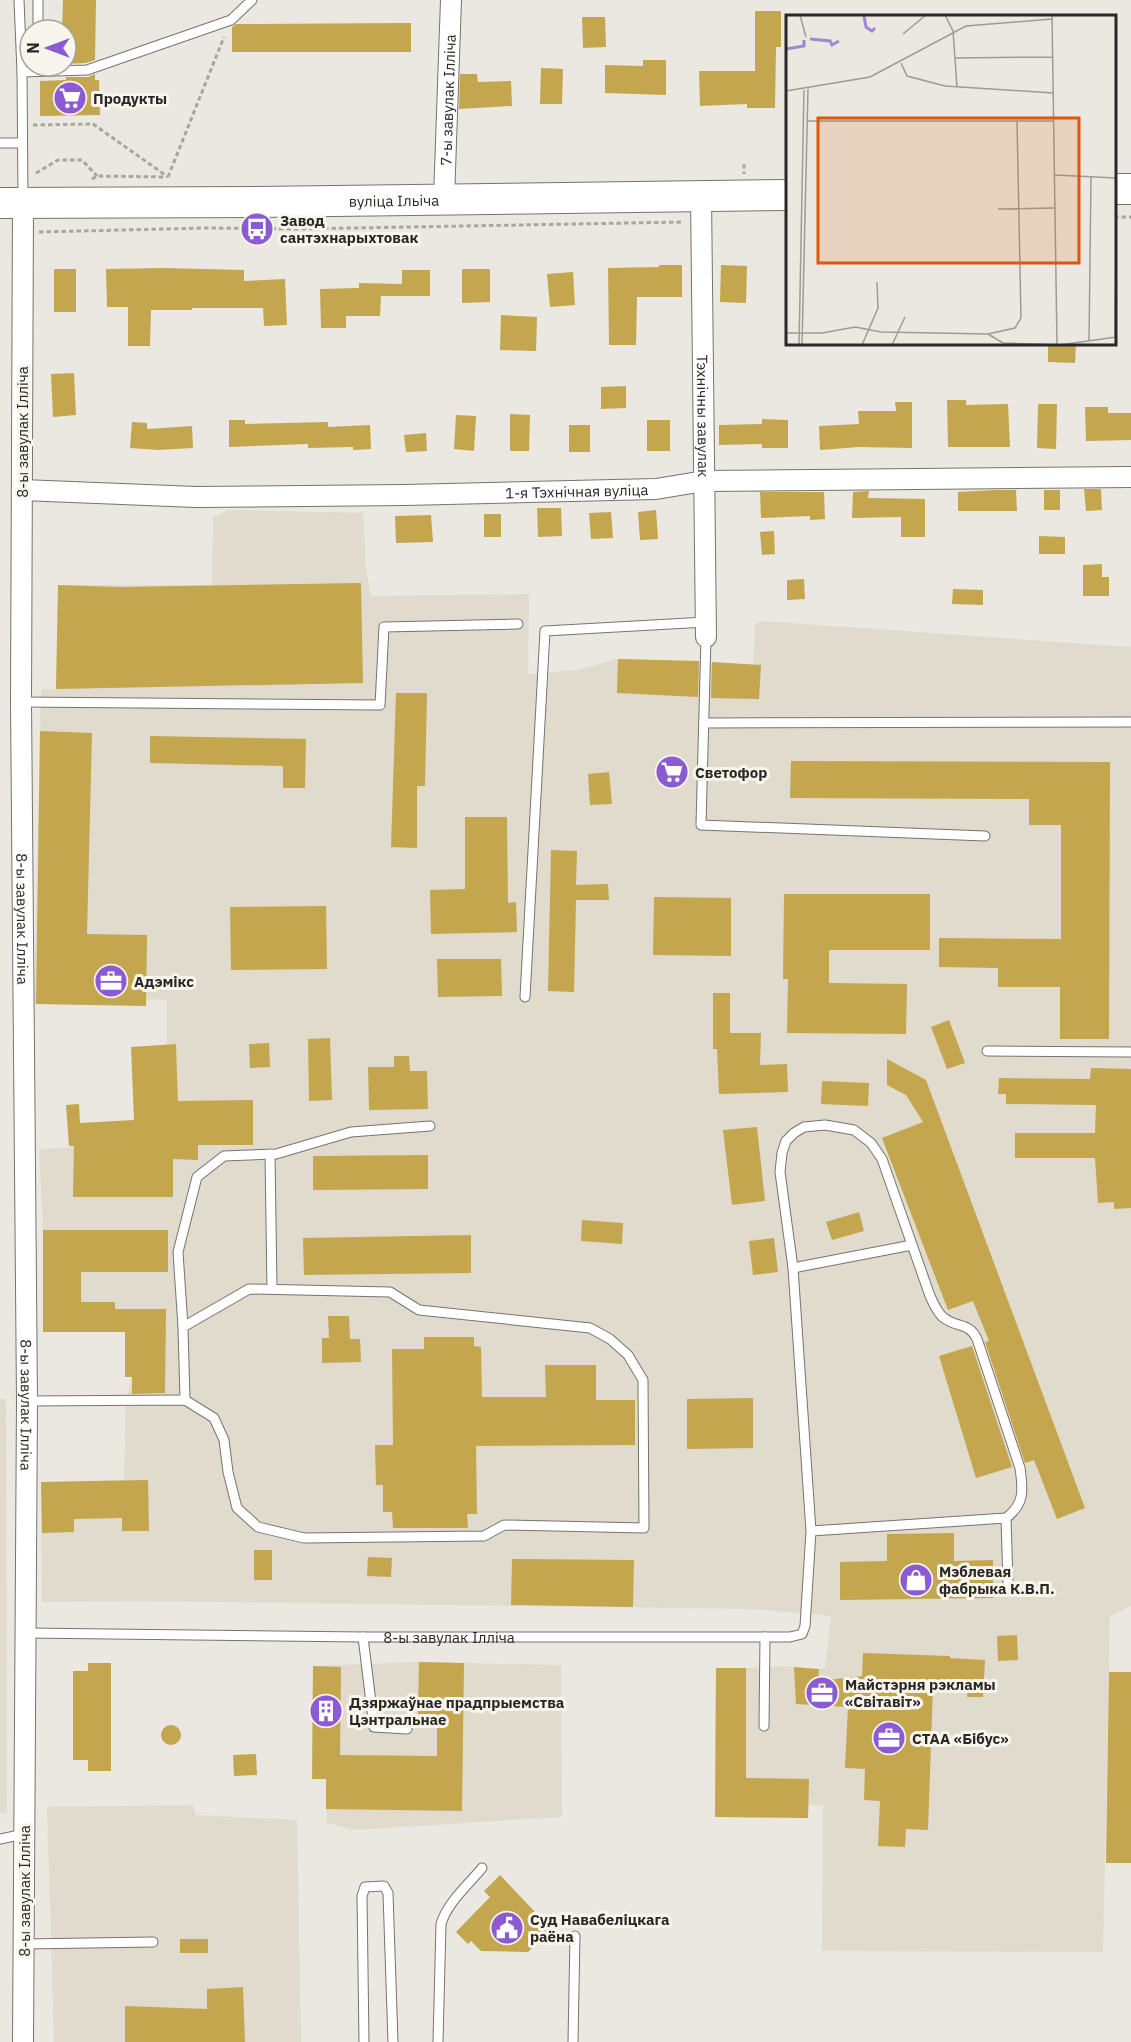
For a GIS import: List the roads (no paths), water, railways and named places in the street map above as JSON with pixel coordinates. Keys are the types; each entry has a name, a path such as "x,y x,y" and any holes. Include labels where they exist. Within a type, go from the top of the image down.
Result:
{"main road":[{"name":"вуліца Ільіча","path":"15,213 256,202 444,200 701,209 786,195"}],"street":[{"name":"7-ы завулак Ілліча","path":"444,200 451,0"},
{"name":"Тэхнічны завулак","path":"701,209 706,629"},
{"name":"8-ы завулак Ілліча","path":"15,213 22,490 21,702 27,1401 23,2042"},
{"name":"1-я Тэхнічная вуліца","path":"22,490 196,497 405,495 656,489 704,481 1131,477"}],"lane":[{"path":"19,0 20,18"},
{"path":"38,0 38,18"},
{"path":"78,70 87,70 231,20 252,0"},
{"path":"15,213 22,143 22,78"},
{"path":"0,143 22,143"},
{"path":"21,702 380,705 384,627 518,624"},
{"path":"525,997 545,631 706,629 701,825 986,836"},
{"path":"705,723 1131,722"},
{"path":"987,1051 1131,1052"},
{"path":"825,1125 854,1130 871,1143 882,1159 912,1245 938,1313 945,1319 970,1328 977,1339 1020,1468 1022,1487 1020,1501 1015,1511 1005,1518 811,1531 793,1268 780,1172 786,1141 794,1132 825,1125"},
{"path":"185,1400 178,1252 197,1177 224,1156 276,1154 351,1132 430,1126"},
{"path":"270,1154 272,1289"},
{"path":"793,1268 912,1245"},
{"path":"27,1401 185,1400 214,1418 224,1440 228,1472 237,1508 258,1527 304,1538 484,1536 504,1526 644,1528 643,1380 628,1354 610,1339 590,1328 419,1310 390,1292 249,1288 183,1327"},
{"path":"1005,1518 1008,1584"},
{"name":"8-ы завулак Ілліча","path":"27,1633 363,1637 796,1637 802,1634 805,1626 811,1531"},
{"path":"363,1637 374,1727 407,1729"},
{"path":"764,1726 765,1637"},
{"path":"0,1839 24,1834"},
{"path":"438,2042 443,1916 482,1868"},
{"path":"364,2042 362,1896 365,1887 384,1886 388,1893 393,2042"},
{"path":"573,2042 575,1936"},
{"path":"24,1944 153,1942"}],"place":[{"name":"Продукты","path":"70,98"},
{"name":"Завод сантэхнарыхтовак","path":"257,229"},
{"name":"Светофор","path":"672,772"},
{"name":"Адэмікс","path":"111,981"},
{"name":"Мэблевая фабрыка К.В.П.","path":"916,1580"},
{"name":"Майстэрня рэкламы «Світавіт»","path":"822,1693"},
{"name":"Дзяржаўнае прадпрыемства Цэнтральнае","path":"326,1711"},
{"name":"СТАА «Бібус»","path":"889,1738"},
{"name":"Суд Навабеліцкага раёна","path":"507,1928"}]}
